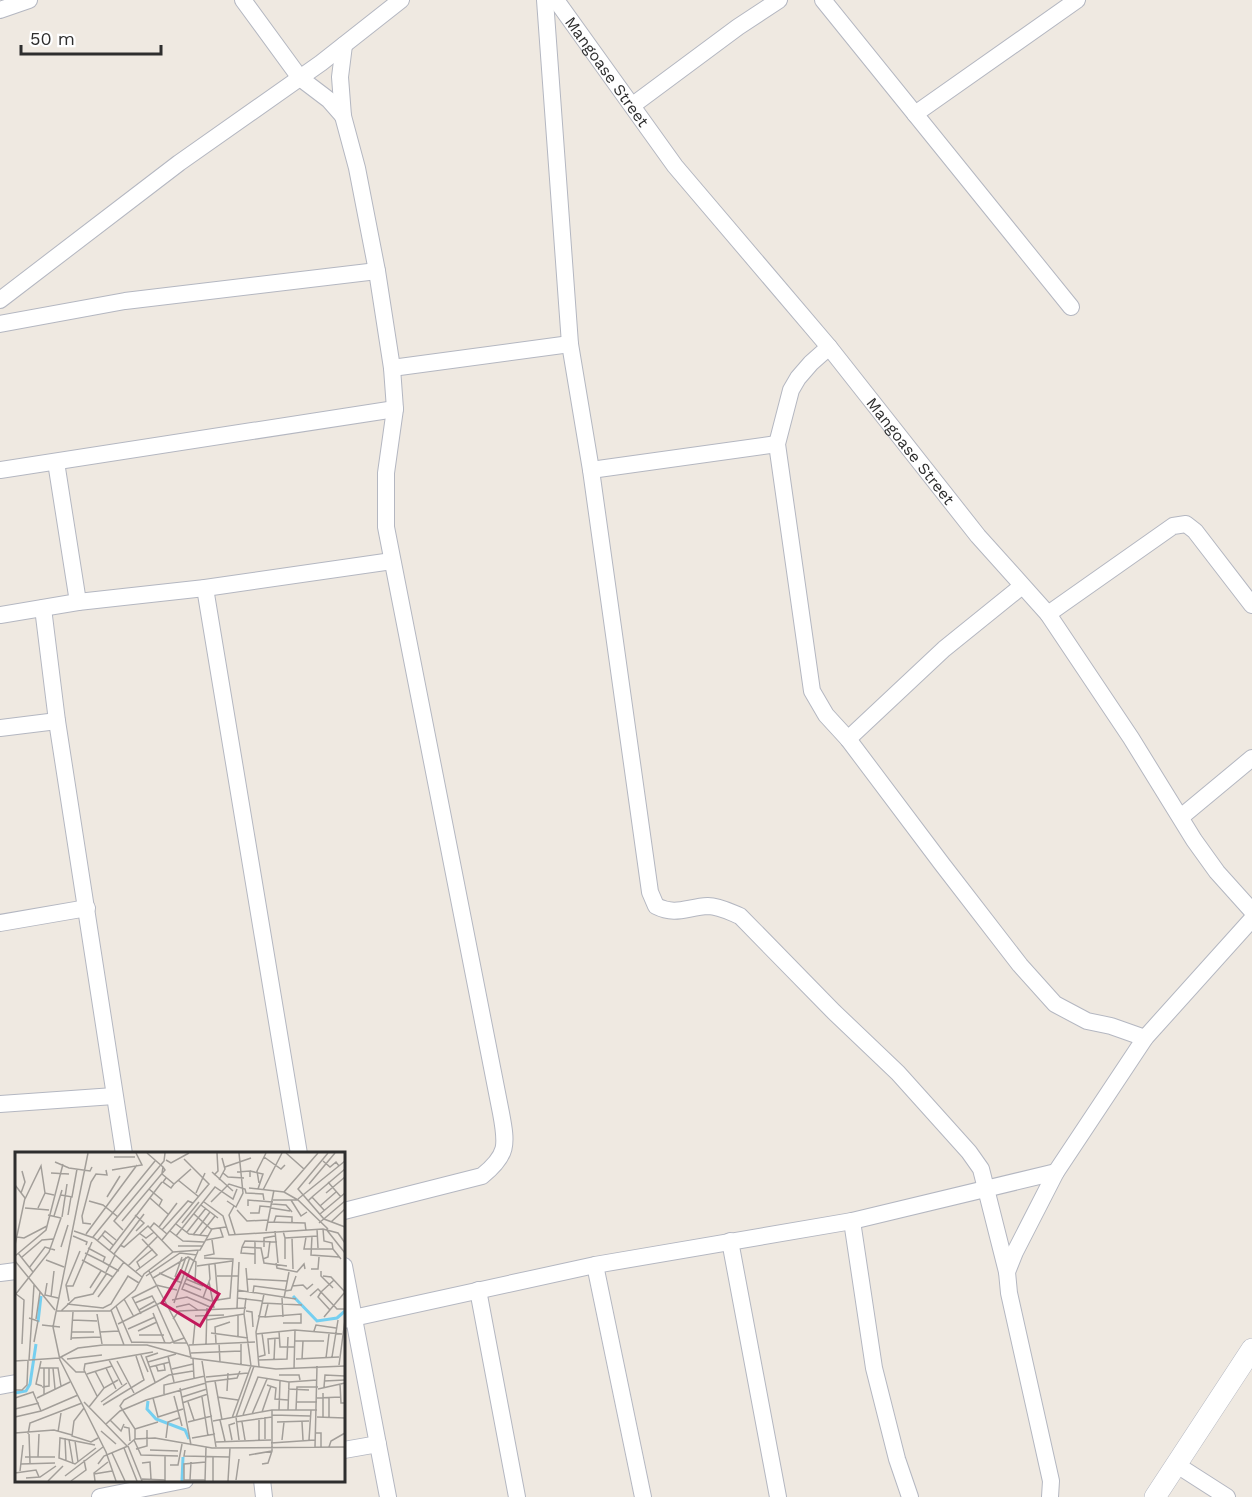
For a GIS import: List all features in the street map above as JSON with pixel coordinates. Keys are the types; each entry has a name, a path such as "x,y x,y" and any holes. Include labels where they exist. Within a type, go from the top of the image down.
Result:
{"street":[{"path":"0,10 30,0"},
{"path":"243,0 300,78 329,100 343,116"},
{"path":"0,300 179,163 300,78 401,0"},
{"path":"545,0 570,344 591,470 650,892 656,906 668,912 710,906 740,916 834,1012 898,1072 969,1152 981,1169 1007,1272 1009,1293 1051,1481 1050,1497"},
{"name":"Mangoase Street","path":"556,0 675,166 829,347 978,536 1048,614 1131,738 1194,840 1216,872 1252,911"},
{"path":"633,105 738,27 779,0"},
{"path":"822,0 1071,307"},
{"path":"915,114 1077,0"},
{"path":"344,45 340,77 343,116 357,168 377,271 392,368 395,409 386,473 386,527 501,1113 505,1150 495,1166 482,1176 345,1210"},
{"path":"0,324 126,301 377,271"},
{"path":"392,368 570,344"},
{"path":"829,347 810,363 791,390 777,444 812,691 826,715 848,739 1012,956 1055,1004 1087,1021 1111,1026 1145,1038"},
{"path":"0,470 395,409"},
{"path":"591,470 777,444"},
{"path":"56,462 78,602"},
{"path":"1048,614 1173,526 1186,524 1195,531 1252,605"},
{"path":"0,615 78,602 206,588 392,561"},
{"path":"848,739 944,649 1022,586"},
{"path":"206,588 298,1152"},
{"path":"43,608 57,721 124,1152"},
{"path":"0,728 57,721"},
{"path":"1181,817 1252,758"},
{"path":"0,923 87,908"},
{"path":"1007,1272 1056,1172 1145,1038 1252,919"},
{"path":"0,1104 114,1096"},
{"path":"348,1320 595,1265 852,1221 1056,1172"},
{"path":"852,1221 874,1368 897,1459 910,1497"},
{"path":"730,1241 778,1497"},
{"path":"595,1265 643,1497"},
{"path":"0,1273 15,1271"},
{"path":"345,1280 348,1320 378,1444 388,1497"},
{"path":"478,1290 518,1497"},
{"path":"1155,1497 1252,1349"},
{"path":"0,1386 15,1383"},
{"path":"345,1450 378,1444"},
{"path":"1177,1465 1227,1497"},
{"path":"99,1482 101,1497 175,1482"},
{"path":"262,1482 264,1497"}]}
